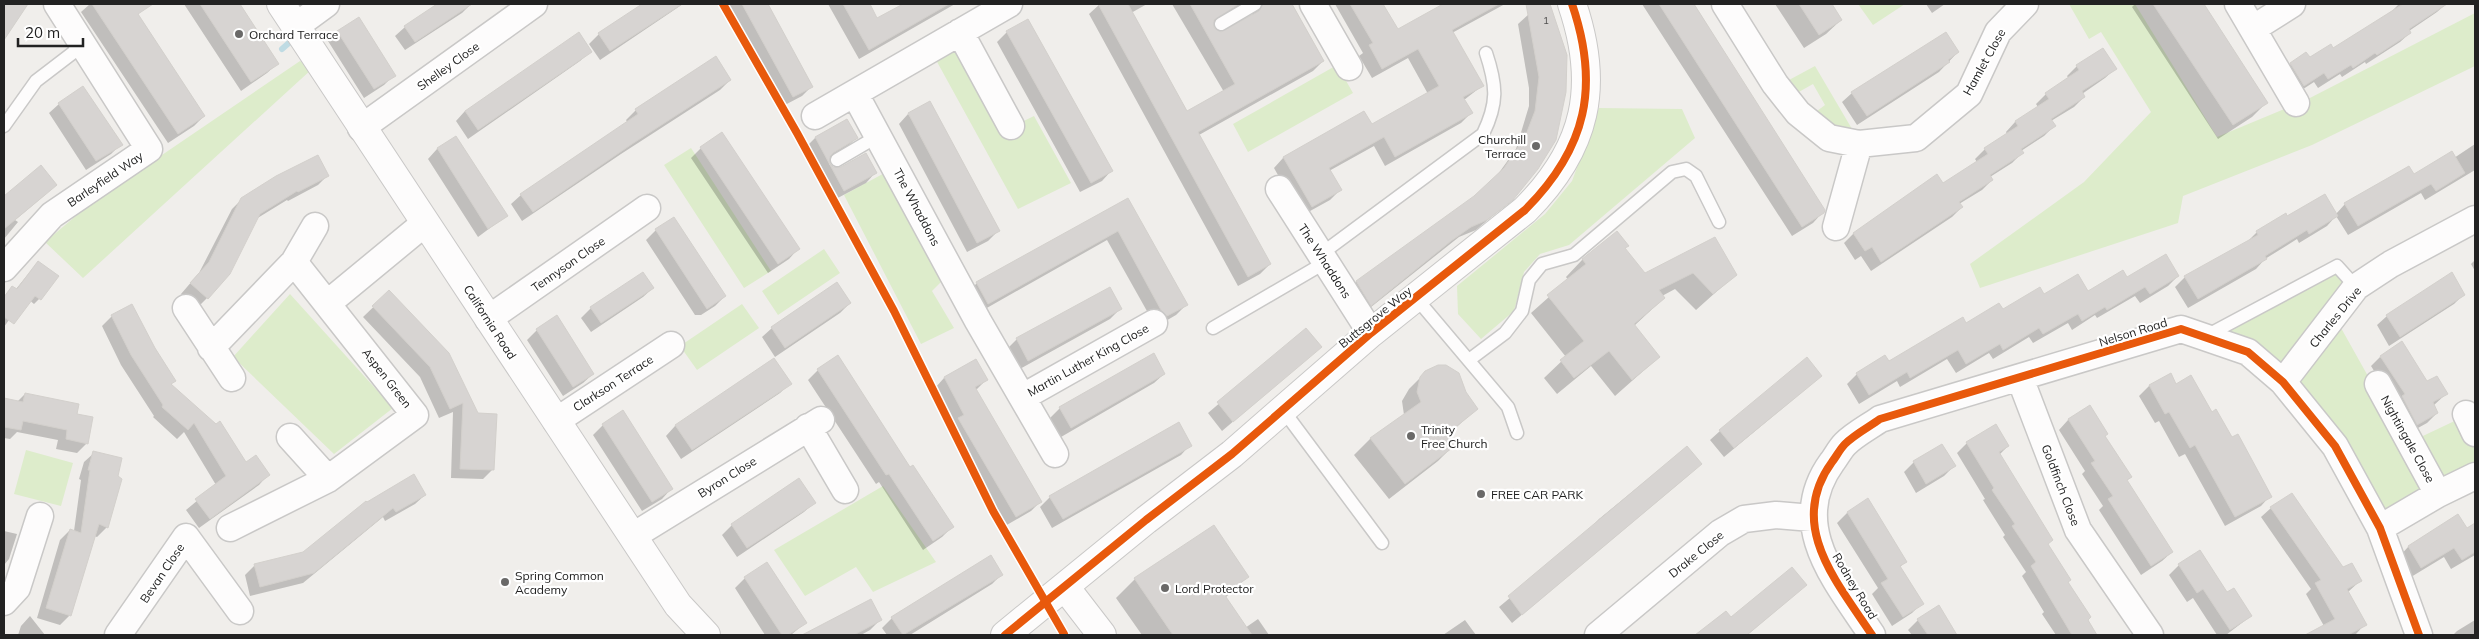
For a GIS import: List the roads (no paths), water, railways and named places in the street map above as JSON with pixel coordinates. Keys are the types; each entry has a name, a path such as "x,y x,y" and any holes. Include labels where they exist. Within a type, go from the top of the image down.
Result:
{"street":[{"name":"Barleyfield Way","path":"4,268 52,215 149,149 57,4"},
{"name":"California Road","path":"281,4 361,128 678,605 706,635"},
{"path":"296,26 326,4"},
{"name":"Shelley Close","path":"361,128 534,4"},
{"path":"815,116 1009,4"},
{"path":"1313,4 1349,67"},
{"name":"Buttsgrove Way","path":"1065,587 1146,520 1232,454 1371,334 1525,210 1543,192 1570,154 1579,125 1587,67 1582,34 1572,4"},
{"name":"Hamlet Close","path":"1725,4 1775,84 1798,113 1829,138 1858,144 1916,138 1954,107 1969,94 1998,32 2025,4"},
{"path":"2238,4 2254,28 2296,103"},
{"path":"2254,28 2292,4"},
{"path":"960,32 1011,126"},
{"name":"The Whaddons","path":"855,94 978,321"},
{"path":"1836,227 1858,144"},
{"name":"The Whaddons","path":"1279,189 1371,334"},
{"name":"Tennyson Close","path":"488,319 648,208"},
{"name":"Charles Drive","path":"2283,382 2356,287 2391,264 2475,219"},
{"path":"328,303 425,223"},
{"path":"211,348 294,262 315,226"},
{"name":"Aspen Green","path":"230,528 328,480 415,415 294,262"},
{"path":"186,308 232,378"},
{"name":"Martin Luther King Close","path":"978,321 1055,454"},
{"name":"Martin Luther King Close","path":"1023,397 1154,323"},
{"name":"Nelson Road","path":"1812,518 1815,491 1827,468 1845,444 1880,419 2181,329 2248,352 2283,382 2334,446 2380,528 2419,635"},
{"name":"Clarkson Terrace","path":"556,421 671,345"},
{"name":"Goldfinch Close","path":"2020,378 2078,530 2150,635"},
{"name":"Nightingale Close","path":"2378,384 2438,494"},
{"name":"Byron Close","path":"633,536 814,423 844,490"},
{"path":"290,437 328,480"},
{"name":"Nightingale Close","path":"2380,528 2438,494 2475,476"},
{"name":"Drake Close","path":"1598,635 1720,533 1744,519 1776,515 1812,518"},
{"path":"4,602 17,588 40,516"},
{"name":"Rodney Road","path":"1812,518 1816,539 1826,563 1872,635"},
{"name":"Bevan Close","path":"118,635 186,537 240,611"},
{"path":"1005,635 1065,587 1102,635"}],"lane":[{"path":"1221,24 1255,4"},
{"path":"4,126 36,82 83,45"},
{"path":"1213,328 1323,258 1483,134 1492,116 1495,98 1494,78 1486,53"},
{"path":"837,160 878,136"},
{"path":"1469,360 1505,333 1522,311 1529,280 1542,264 1574,255 1672,172 1686,169 1696,176 1719,222"},
{"path":"2205,337 2337,266 2356,287"},
{"path":"1416,298 1508,407 1517,433"},
{"path":"1283,410 1382,543"}],"waterway":[{"path":"282,49 290,42"}],"place":[{"name":"Orchard Terrace","path":"239,34"},
{"name":"Churchill Terrace","path":"1536,146"},
{"name":"Trinity Free Church","path":"1411,436"},
{"name":"FREE CAR PARK","path":"1481,494"},
{"name":"Spring Common Academy","path":"505,582"},
{"name":"Lord Protector","path":"1165,588"}]}
